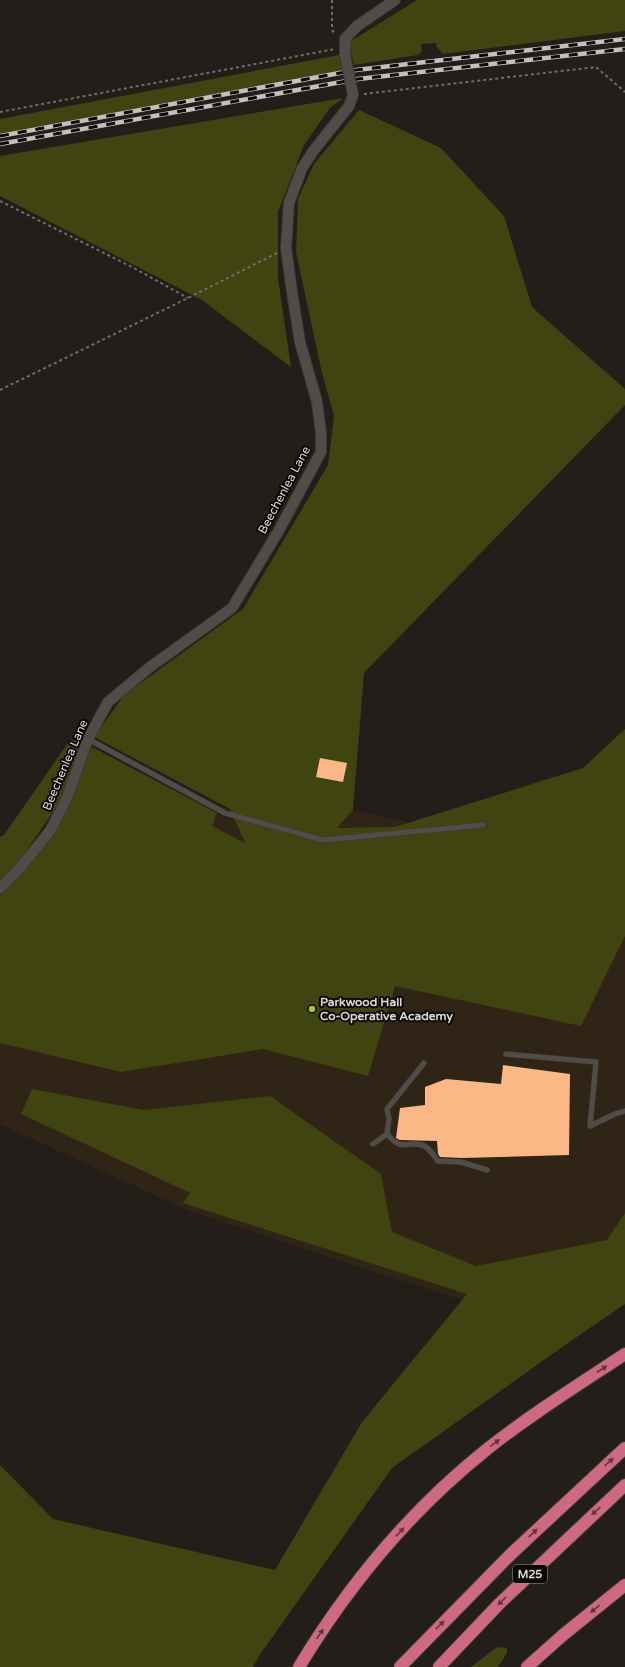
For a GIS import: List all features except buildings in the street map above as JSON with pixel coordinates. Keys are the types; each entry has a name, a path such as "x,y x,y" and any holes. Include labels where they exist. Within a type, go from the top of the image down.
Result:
{"highway":[{"path":"299,1667 336,1611 359,1580 387,1546 439,1492 485,1451 508,1433 625,1354"},
{"name":"M25","path":"400,1667 511,1554 625,1448"},
{"name":"M25","path":"439,1667 500,1604 625,1485"},
{"path":"527,1667 563,1635 625,1585"},
{"name":"M25","path":"392,1667 413,1653"}],"street":[{"path":"353,95 346,55 345,39 357,26 395,0"},
{"name":"Beechenlea Lane","path":"0,888 20,868 50,830 67,798 88,738 108,702 150,667 232,608 278,532 321,452 321,433 317,402 300,342 286,248 289,203 302,168 314,150 349,106 353,95"}],"lane":[{"path":"88,738 225,813 323,840 483,825"},
{"path":"506,1054 596,1062 590,1126 625,1111"},
{"path":"373,1144 387,1134 389,1119 387,1108 424,1063"},
{"path":"387,1134 398,1144 405,1146 422,1145 429,1149 438,1161 462,1162 486,1170"}],"path":[{"path":"332,0 332,30 335,36"},
{"path":"0,112 341,48 346,55"},
{"path":"353,95 596,67 625,92"},
{"path":"0,201 132,267 188,298"},
{"path":"0,390 188,298 286,248"}],"shaded area":[{"name":"Parkwood Hall Co-Operative Academy","path":"625,729 625,1283 544,1327 189,1211 0,1124 0,893 22,872 70,800 92,747 225,818 336,828 353,810 411,823 583,768"}],"green space":[{"path":"417,0 625,0 625,31 443,54 436,46 436,43 421,44 422,51 418,55 354,65 351,53 351,41"},
{"path":"339,55 342,72 0,135 0,119"},
{"path":"343,98 330,108 304,145 278,212 278,278 291,367 202,300 0,196 0,156"},
{"path":"359,110 441,148 504,216 532,307 625,389 625,405 364,673 353,810 337,828 395,827 583,768 625,729 625,936 581,1026 395,986 368,1076 263,1049 121,1072 0,1043 0,895 55,831 70,800 92,747 217,813 212,826 245,843 230,809 94,737 124,695 243,609 328,465 334,416 322,373 296,252 298,199 314,164"},
{"path":"70,740 82,740 59,803 14,869 0,880 0,837 4,835"},
{"path":"32,1089 144,1110 270,1096 381,1174 392,1232 476,1266 607,1240 625,1213 625,1304 392,1468 259,1656 253,1667 0,1667 0,1465 53,1519 275,1570 362,1422 467,1294 183,1203 190,1193 21,1114"},
{"path":"497,1647 507,1648 507,1653 498,1667 471,1667"}],"railway":[{"path":"0,136 356,70 625,39"},
{"path":"0,144 358,79 625,49"}],"place":[{"name":"Parkwood Hall Co-Operative Academy","path":"312,1009"}]}
